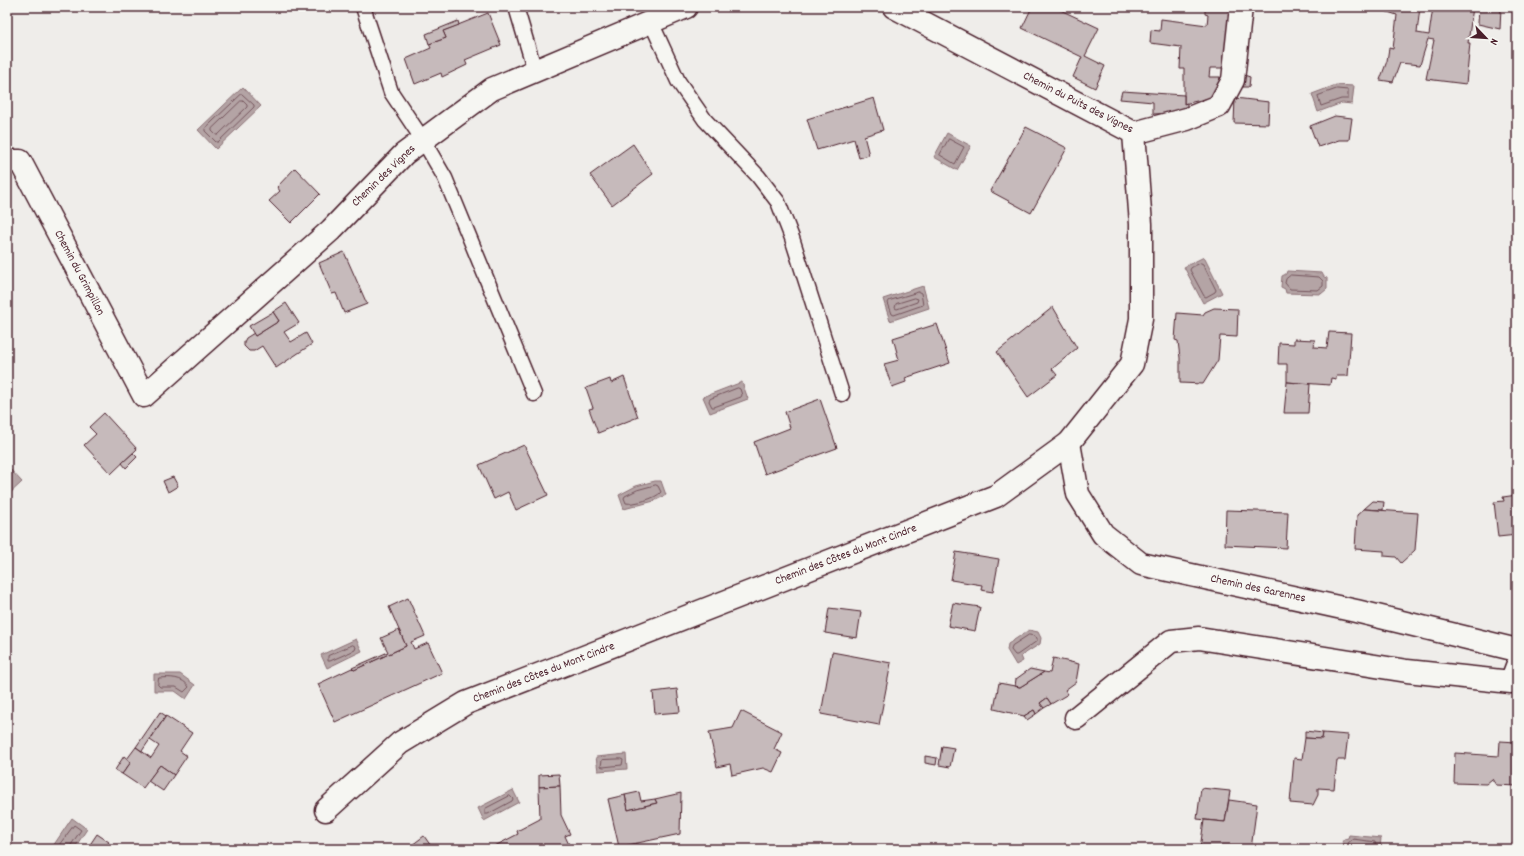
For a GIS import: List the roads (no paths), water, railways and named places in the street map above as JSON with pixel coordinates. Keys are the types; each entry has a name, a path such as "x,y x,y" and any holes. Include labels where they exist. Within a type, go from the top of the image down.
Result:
{"street":[{"name":"Chemin des Vignes","path":"144,396 331,230 404,154 492,89 686,7"},
{"name":"Chemin du Puits des Vignes","path":"894,7 1134,133 1187,119 1219,106 1233,80 1241,7"},
{"name":"Chemin des Côtes du Mont Cindre","path":"326,810 400,743 466,703 996,496 1069,443 1132,364 1141,319 1141,224 1134,133"},
{"name":"Chemin du Grimpillon","path":"7,161 20,161 144,396"},
{"name":"Chemin des Garennes","path":"1069,443 1078,494 1103,534 1141,564 1356,611 1517,650"},
{"path":"1076,718 1171,641 1199,638 1407,671 1511,682 1517,666"}],"lane":[{"path":"363,7 391,92 423,140 445,178 534,394"},
{"path":"516,7 535,71"},
{"path":"651,22 678,81 705,120 758,176 778,202 792,238 842,394"}],"water":[{"path":"1336,85 1354,86 1352,104 1342,103 1318,112 1312,94"},
{"path":"243,87 261,106 216,149 198,130"},
{"path":"947,133 971,146 957,170 934,157"},
{"path":"1204,257 1222,293 1203,303 1184,267"},
{"path":"1287,271 1322,273 1324,277 1327,278 1327,289 1321,294 1286,293 1285,289 1281,287 1282,276 1286,274"},
{"path":"923,286 929,308 890,321 883,299"},
{"path":"742,382 748,399 710,413 703,397"},
{"path":"9,468 22,482 7,496 7,470"},
{"path":"661,481 666,495 654,501 624,509 619,495 636,486"},
{"path":"1029,630 1038,632 1041,638 1040,644 1021,656 1023,661 1016,665 1007,650 1008,644"},
{"path":"356,639 362,651 327,668 321,655"},
{"path":"154,674 180,674 195,685 186,699 175,691 154,691"},
{"path":"626,754 627,769 598,771 596,757"},
{"path":"513,790 519,802 484,821 478,808"},
{"path":"72,818 87,829 74,849 51,849"},
{"path":"1349,835 1381,838 1380,849 1347,849 1342,842 1344,839 1348,838"}]}
